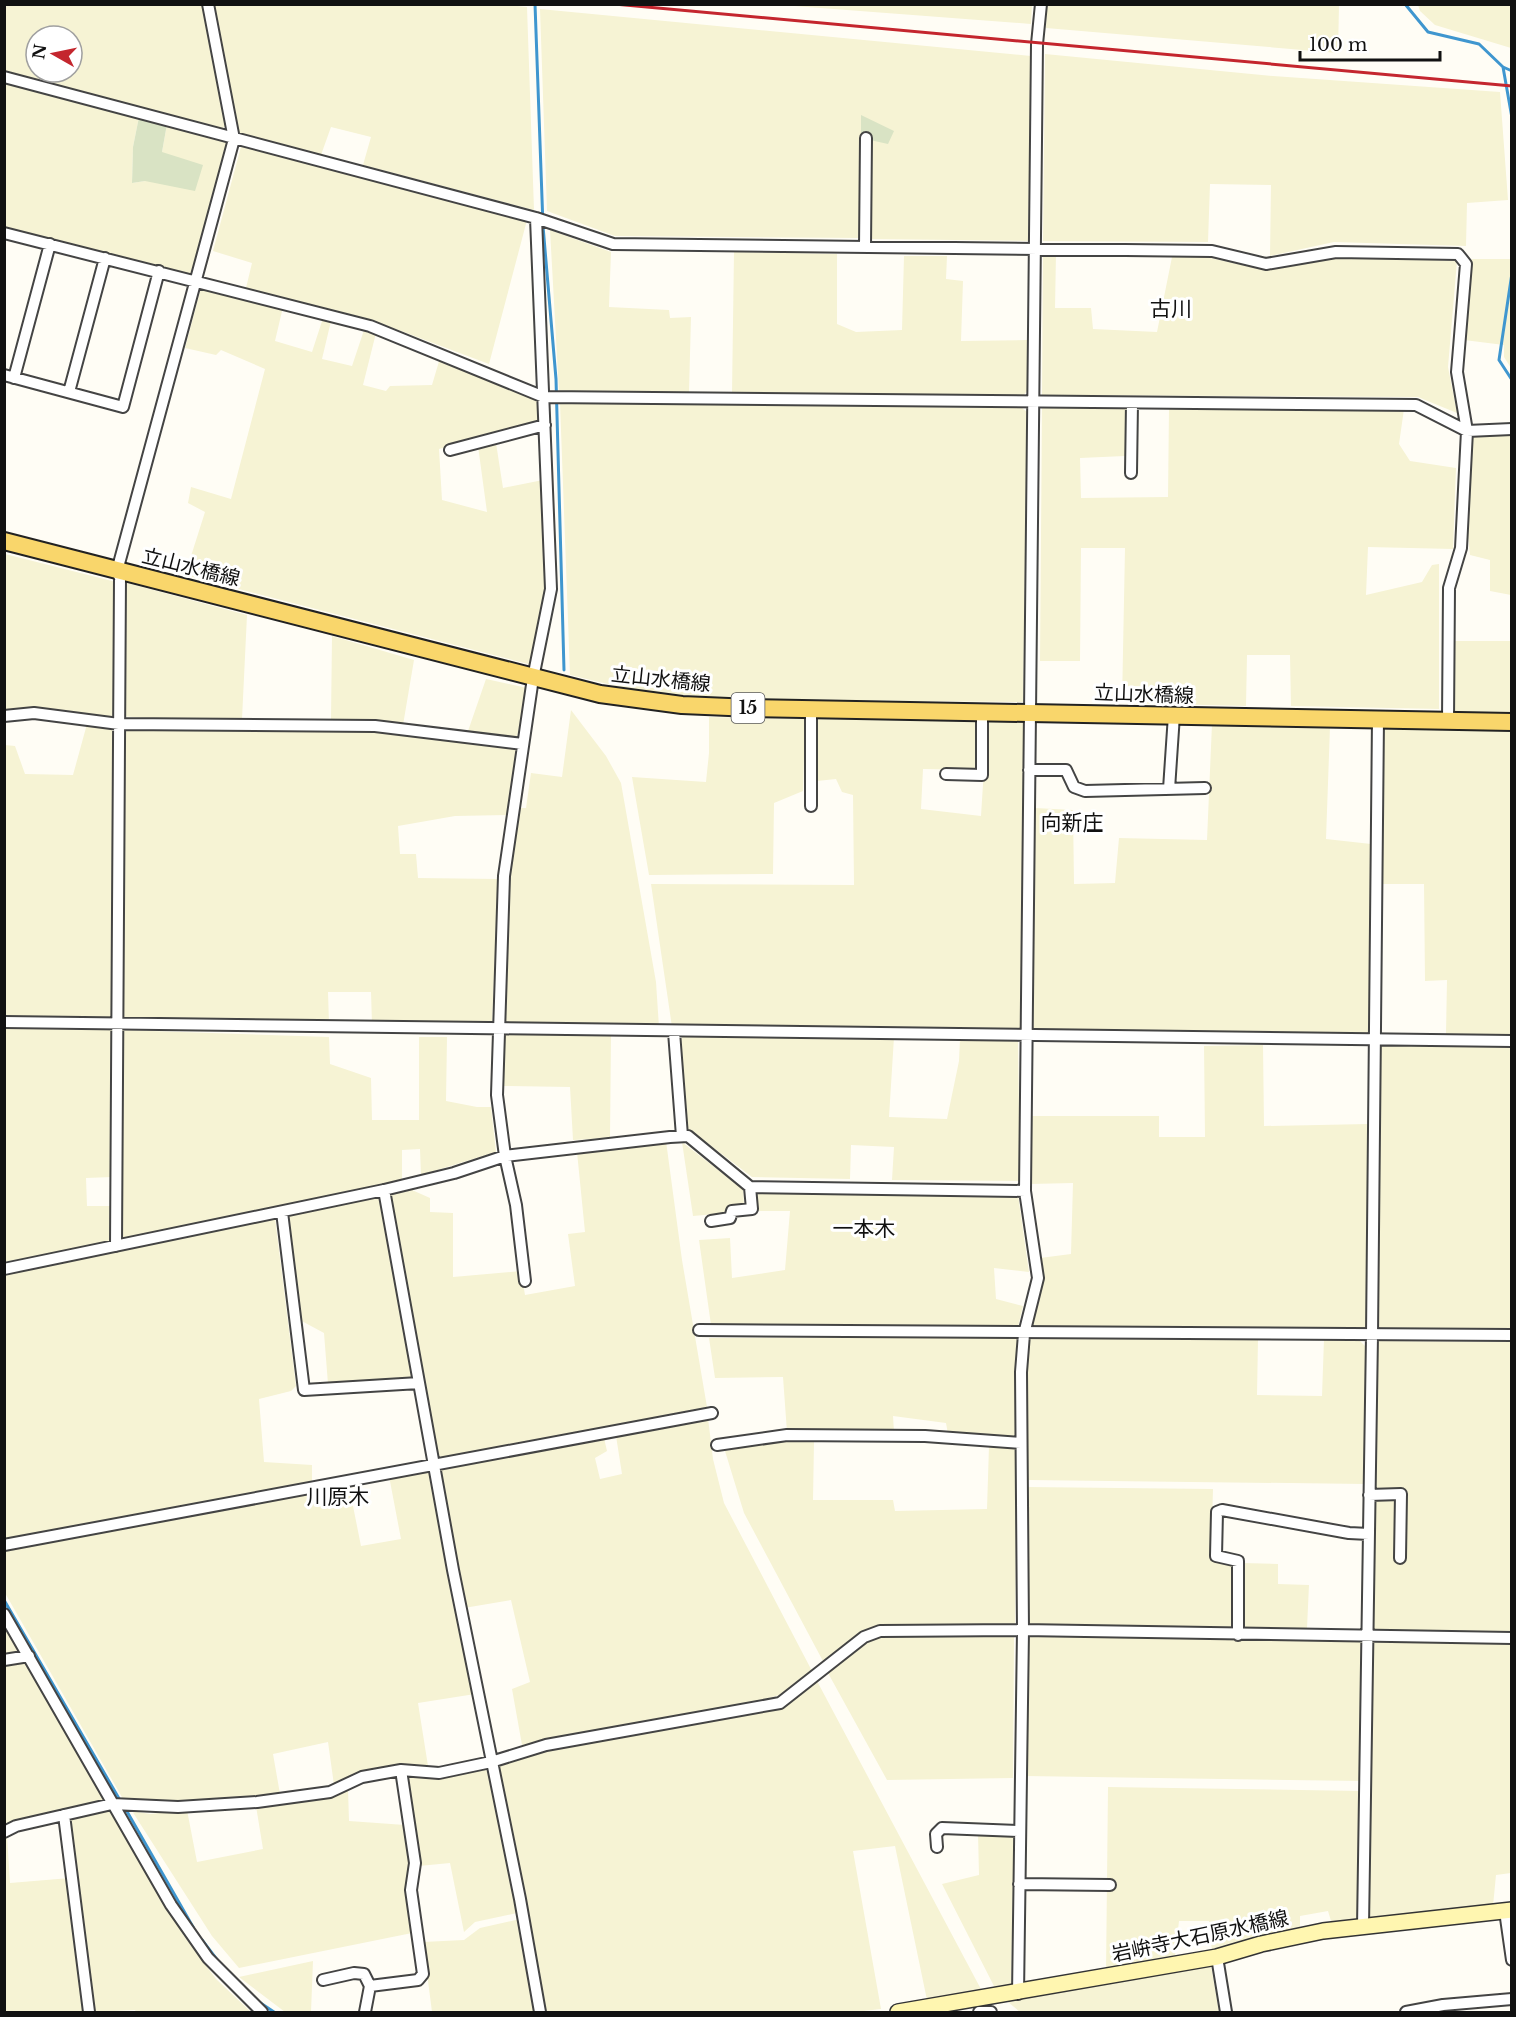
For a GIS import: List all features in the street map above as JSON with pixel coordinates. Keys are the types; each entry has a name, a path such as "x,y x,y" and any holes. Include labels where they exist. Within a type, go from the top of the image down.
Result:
{"main road":[{"name":"立山水橋線","path":"4,541 533,678 635,700 682,705 811,710 1512,722"},
{"name":"岩峅寺大石原水橋線","path":"898,2013 1018,1994 1217,1957 1262,1944 1323,1931 1508,1911"}],"street":[{"path":"116,1246 120,578 117,571 198,280 234,139 208,4"},
{"path":"1018,1994 1023,1630 1021,1372 1024,1334 1038,1278 1025,1191 1029,1037 1029,712 1037,44 1041,4"},
{"path":"4,77 536,218 613,244 1212,251 1266,264 1336,252 1458,254 1466,264 1457,372 1467,431 1461,548 1449,588 1448,720"},
{"path":"865,247 866,138"},
{"path":"525,1281 516,1204 505,1156 497,1095 497,1029 504,876 533,678 551,589 536,218"},
{"path":"4,233 198,280 370,326 544,397 1416,405 1467,431 1512,429"},
{"path":"50,244 9,377 123,406 159,271"},
{"path":"69,392 105,258"},
{"path":"1131,473 1132,403"},
{"path":"450,450 545,425"},
{"path":"811,710 811,806"},
{"path":"946,774 982,775 982,712"},
{"path":"4,716 34,713 118,723 375,726 523,744"},
{"path":"1169,789 1174,715"},
{"path":"1362,1927 1370,1495 1378,719"},
{"path":"1029,770 1065,770 1074,787 1085,790 1204,788"},
{"path":"4,1022 1029,1037 1512,1041"},
{"path":"674,1032 682,1136"},
{"path":"4,1269 384,1190 454,1173 505,1156 682,1136 688,1136 750,1187 1025,1191"},
{"path":"711,1221 730,1218 732,1212 752,1209 750,1187"},
{"path":"384,1190 434,1464 540,2013"},
{"path":"282,1212 304,1390 419,1383"},
{"path":"699,1330 1024,1334 1512,1335"},
{"path":"4,1545 712,1413"},
{"path":"717,1445 787,1435 925,1436 1021,1443"},
{"path":"1370,1495 1401,1494 1400,1558"},
{"path":"1238,1635 1238,1561 1216,1556 1217,1512 1222,1510 1349,1533 1369,1534"},
{"path":"4,1614 171,1905 208,1958 262,2013"},
{"path":"4,1832 16,1826 112,1804 177,1807 257,1802 330,1792 362,1777 401,1770 439,1773 491,1762 546,1745 780,1703 864,1637 880,1631 1023,1630 1512,1638"},
{"path":"4,1660 29,1656"},
{"path":"370,1986 418,1980 423,1974 411,1890 415,1863 401,1770"},
{"path":"64,1815 89,2013"},
{"path":"937,1847 936,1834 942,1828 1020,1831"},
{"path":"1019,1884 1110,1885"},
{"path":"1508,1911 1512,1960"},
{"path":"1217,1957 1226,2013"},
{"path":"322,1980 354,1973 364,1974 370,1986 365,2013"},
{"path":"1406,2013 1443,2005 1512,1999"},
{"path":"979,2013 991,2013"}],"shaded area":[{"path":"498,4 527,7 534,210 363,165 371,137 331,127 321,155 239,133 214,5"},
{"path":"4,5 204,5 226,126 221,129 50,84 84,84 84,24 24,24 24,77 5,72"},
{"path":"781,5 1032,5 1031,24"},
{"path":"1047,5 1339,5 1338,53 1046,28"},
{"path":"1418,5 1511,5 1511,48 1435,25 1420,11"},
{"path":"540,9 1031,56 1028,241 870,239 862,115 861,238 615,236 547,211"},
{"path":"1045,54 1273,76 1500,92 1508,200 1467,203 1466,246 1334,242 1270,256 1271,185 1210,184 1208,242 1043,241"},
{"path":"4,77 139,117 133,147 132,183 145,181 162,152 167,124 224,139 229,144 193,275 5,227"},
{"path":"242,143 527,220 489,364 369,319 246,288 252,263 213,251"},
{"path":"550,230 611,252 609,307 669,310 670,318 691,317 689,392 559,392"},
{"path":"734,252 837,254 837,324 856,332 902,330 904,256 947,256 946,279 963,281 961,341 1027,340 1027,391 1023,396 732,393"},
{"path":"1056,254 1055,308 1091,308 1093,329 1157,332 1172,257 1206,257 1264,270 1338,256 1457,261 1448,367 1457,413 1418,397 1042,395 1043,255"},
{"path":"1472,259 1511,259 1511,368 1504,357 1504,345 1464,340"},
{"path":"201,288 283,307 275,341 312,352 323,318 331,321 322,359 352,366 364,330 376,333 363,385 386,391 390,386 432,385 440,358 539,399 540,421 439,449 442,500 487,512 478,446 496,443 503,488 543,480 548,589 532,665 185,575 205,512 188,503 191,487 231,499 265,369 221,350 216,355 185,348"},
{"path":"560,403 1022,408 1027,412 1023,702 729,699 637,691 570,675"},
{"path":"1128,406 1125,456 1080,458 1081,498 1168,497 1169,408 1404,409 1399,444 1410,461 1456,468 1453,549 1368,547 1366,595 1422,582 1432,565 1439,564 1439,709 1291,706 1290,655 1247,655 1246,706 1122,703 1125,548 1081,548 1080,661 1040,661 1042,407"},
{"path":"1511,432 1511,595 1490,591 1490,560 1470,555 1468,533 1470,434"},
{"path":"5,554 116,582 114,711 112,717 31,709 5,712"},
{"path":"127,583 247,615 242,719 154,719 122,716 123,585"},
{"path":"332,636 414,660 403,725 372,720 331,719"},
{"path":"1455,641 1511,641 1511,713 1455,713"},
{"path":"486,679 527,688 517,737 468,731"},
{"path":"571,710 606,756 621,783 656,982 659,1027 503,1023 509,869 516,808 526,808 531,773 562,777"},
{"path":"709,717 805,719 803,791 774,803 773,874 649,875 632,777 706,782"},
{"path":"817,717 976,721 977,770 923,769 921,809 981,816 987,721 1025,721 1022,1031 672,1027 651,884 854,885 853,795 842,792 836,779 817,781"},
{"path":"87,724 111,728 115,735 113,1020 5,1018 5,745 15,746 25,774 73,775"},
{"path":"1212,724 1330,727 1326,839 1371,844 1370,1035 1033,1031 1035,808 1073,810 1074,884 1115,883 1119,838 1207,840"},
{"path":"1383,724 1511,729 1511,1034 1446,1034 1447,980 1425,981 1424,884 1382,884"},
{"path":"124,727 373,729 517,748 507,815 455,816 398,826 400,854 416,854 418,878 498,879 492,1024 372,1024 371,992 328,992 329,1023 125,1021 121,1017"},
{"path":"5,1027 113,1029 112,1177 86,1178 87,1206 113,1206 113,1236 110,1241 5,1262"},
{"path":"122,1030 329,1037 330,1064 371,1078 372,1120 419,1120 419,1037 447,1037 446,1101 477,1107 491,1107 496,1152 421,1175 420,1149 402,1150 402,1180 122,1240 119,1236"},
{"path":"503,1033 611,1036 610,1138 573,1140 570,1087 502,1086"},
{"path":"684,1035 894,1037 889,1117 947,1119 959,1061 960,1039 1018,1040 1020,1181 892,1180 894,1147 851,1145 850,1179 752,1177 686,1127 679,1041"},
{"path":"1263,1045 1264,1126 1368,1124 1367,1328 1032,1327 1044,1277 1040,1258 1071,1254 1073,1183 1030,1184 1032,1116 1159,1116 1159,1137 1205,1137 1204,1046"},
{"path":"1380,1046 1511,1046 1511,1330 1377,1329"},
{"path":"666,1141 682,1260 707,1407 443,1458 437,1455 389,1195 412,1190 430,1198 430,1212 453,1213 453,1277 521,1271 525,1295 575,1286 568,1234 585,1232 577,1152"},
{"path":"682,1142 743,1189 744,1205 730,1208 726,1213 693,1216"},
{"path":"755,1193 1018,1195 1029,1272 994,1268 996,1299 1023,1306 1018,1327 711,1325 699,1240 730,1238 732,1278 785,1270 790,1211 758,1211"},
{"path":"376,1197 380,1200 413,1378 328,1384 324,1333 298,1319 287,1218 289,1214"},
{"path":"275,1218 296,1386 291,1391 259,1399 264,1462 312,1465 312,1483 5,1539 5,1272"},
{"path":"1017,1337 1016,1438 948,1434 946,1423 893,1416 894,1432 787,1432 783,1377 715,1378 709,1338"},
{"path":"1028,1338 1258,1339 1257,1395 1322,1396 1324,1339 1360,1341 1367,1348 1365,1484 1028,1480"},
{"path":"1377,1341 1511,1342 1511,1632 1372,1630"},
{"path":"708,1418 713,1459 724,1503 812,1671 783,1694 757,1701 522,1745 512,1689 530,1682 511,1600 464,1608 438,1471 441,1467 604,1438 607,1451 595,1458 600,1479 622,1474 616,1436"},
{"path":"779,1441 814,1442 813,1500 893,1500 895,1511 987,1509 989,1446 1017,1449 1015,1627 891,1626 869,1629 824,1663 744,1513 725,1451"},
{"path":"430,1469 475,1694 418,1703 428,1766 397,1765 357,1773 334,1785 328,1742 273,1754 280,1794 246,1799 159,1804 123,1799 5,1593 5,1550 349,1486 361,1546 401,1539 389,1476"},
{"path":"1027,1487 1213,1489 1211,1560 1233,1566 1233,1629 1027,1626"},
{"path":"1242,1563 1278,1564 1278,1584 1309,1585 1307,1628 1243,1628"},
{"path":"4,1627 184,1936 216,1979 251,2012 136,2012 135,2010 94,2012 70,1818 18,1828 7,1836 10,1883 70,1878 87,2012 5,2012"},
{"path":"877,1636 1014,1637 1013,1778 887,1780 828,1673 865,1641"},
{"path":"1103,1636 1363,1641 1361,1781 1025,1776 1027,1637"},
{"path":"1372,1641 1511,1642 1511,1873 1496,1875 1493,1906 1368,1919"},
{"path":"817,1681 983,1993 927,2000 895,1846 853,1851 881,2009 855,2012 544,2012 497,1769 502,1762 541,1751 790,1701"},
{"path":"483,1768 489,1772 517,1913 475,1922 464,1932 450,1863 419,1866 406,1781 410,1773"},
{"path":"1108,1787 1361,1791 1359,1921 1331,1921 1328,1911 1300,1916 1300,1928 1212,1952 1209,1921 1179,1921 1175,1956 1106,1973"},
{"path":"348,1789 349,1821 405,1825 411,1862 405,1886 412,1933 239,1968 212,1936 132,1811 150,1814 187,1810 197,1862 263,1849 256,1806"},
{"path":"978,1833 1014,1834 1011,1986 996,1990 942,1884 979,1875"},
{"path":"520,1919 536,2012 432,2012 423,1942 464,1940 480,1928"},
{"path":"313,1961 311,2012 285,2012 239,1977"},
{"path":"1211,1966 1219,2012 1020,2012 1008,2002"}],"green space":[{"path":"861,115 894,131 888,144 861,138"},
{"path":"139,117 167,124 162,152 203,165 195,191 145,181 132,183 133,147"}],"waterway":[{"path":"535,4 543,226 556,379 564,670"},
{"path":"1405,4 1428,32 1479,44 1503,67 1512,118"},
{"path":"1503,67 1512,71"},
{"path":"1512,273 1499,360 1512,380"},
{"path":"4,1600 121,1802"},
{"path":"125,1808 193,1927"},
{"path":"202,1940 218,1961"},
{"path":"259,2002 274,2012"}],"railway":[{"path":"614,4 1512,86"}],"district":[{"name":"古川","path":"1171,309"},
{"name":"向新庄","path":"1072,823"},
{"name":"一本木","path":"864,1229"},
{"name":"川原木","path":"338,1497"}]}
